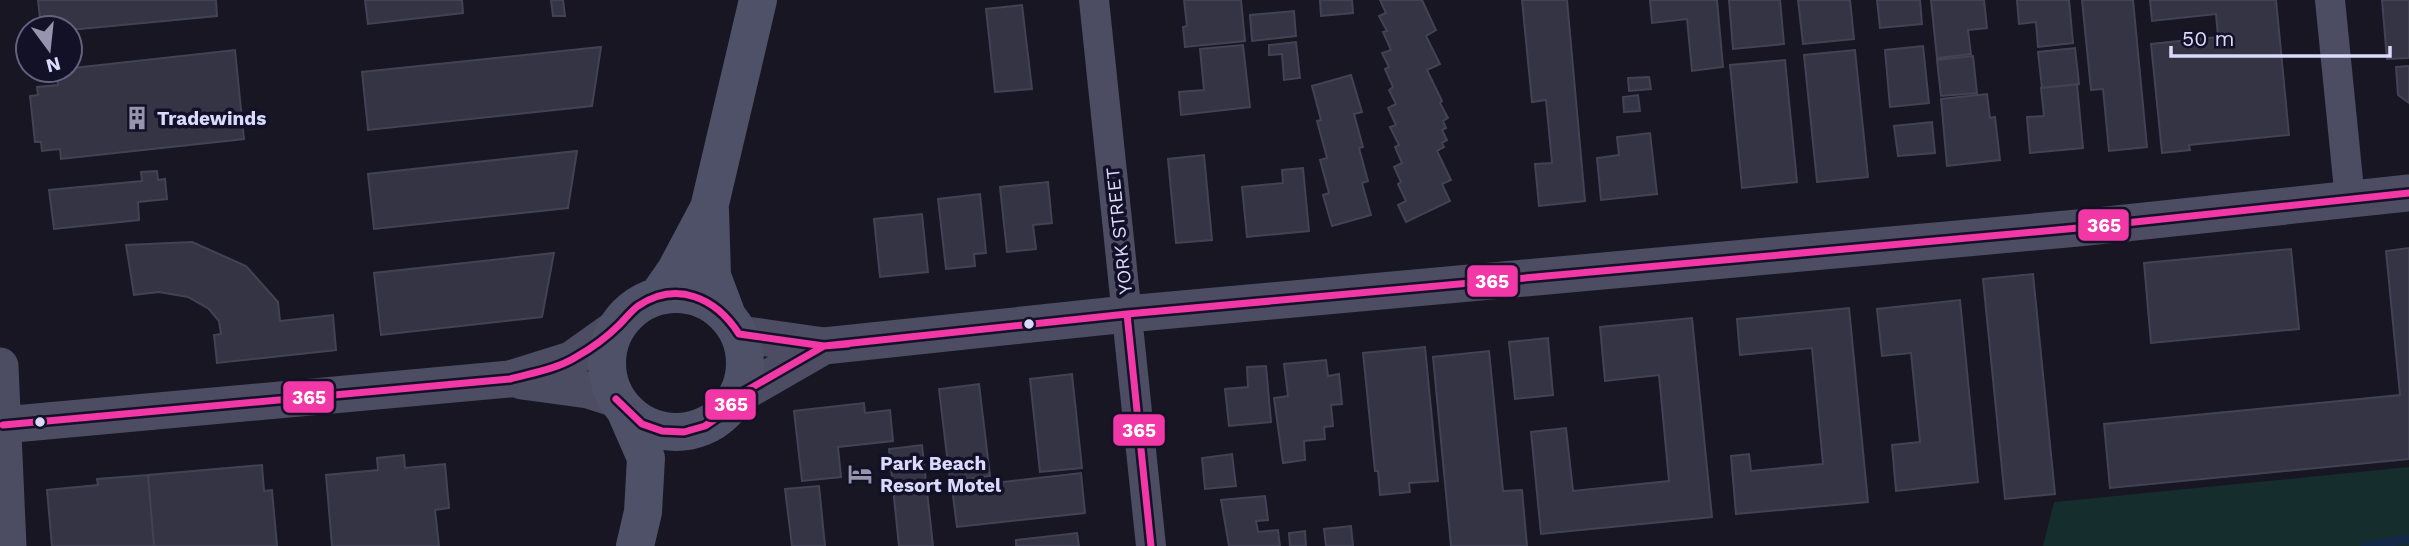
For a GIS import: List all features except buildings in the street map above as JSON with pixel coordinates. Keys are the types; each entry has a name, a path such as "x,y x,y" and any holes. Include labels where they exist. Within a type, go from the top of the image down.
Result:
{"main road":[{"path":"658,296 676,270 709,208 758,0"},
{"path":"639,529 678,454 705,426 724,413 737,396 744,375 745,354 712,276 709,208"},
{"path":"639,529 646,458 609,382 606,364 616,328 634,308 658,296 677,294 695,296 712,304 733,325"},
{"path":"620,405 642,424 662,431 684,432 705,426"}],"street":[{"name":"YORK STREET","path":"1094,0 1151,546"},
{"path":"2330,0 2350,200"},
{"path":"733,325 824,346 1127,314 2078,228 2409,193"},
{"path":"3,425 510,379 571,360 616,328"},
{"path":"737,396 824,346"},
{"path":"0,366 8,546"},
{"path":"510,379 588,390 620,405"}],"green space":[{"path":"2409,467 2409,546 2043,546 2054,502"}],"waterway":[{"path":"2365,546 2409,539"}],"transit line":[{"name":"365","path":"3,425 510,379 569,361 604,338 638,306 667,294 681,294 707,302 730,321 739,334 824,346 1127,314 2078,228 2409,193"},
{"name":"365","path":"1127,314 1151,546"},
{"name":"365","path":"616,399 642,424 662,431 684,432 705,426 724,413 737,396 824,346 848,344"}],"place":[{"name":"Tradewinds","path":"137,118"},
{"name":"Park Beach Resort Motel","path":"860,474"}]}
